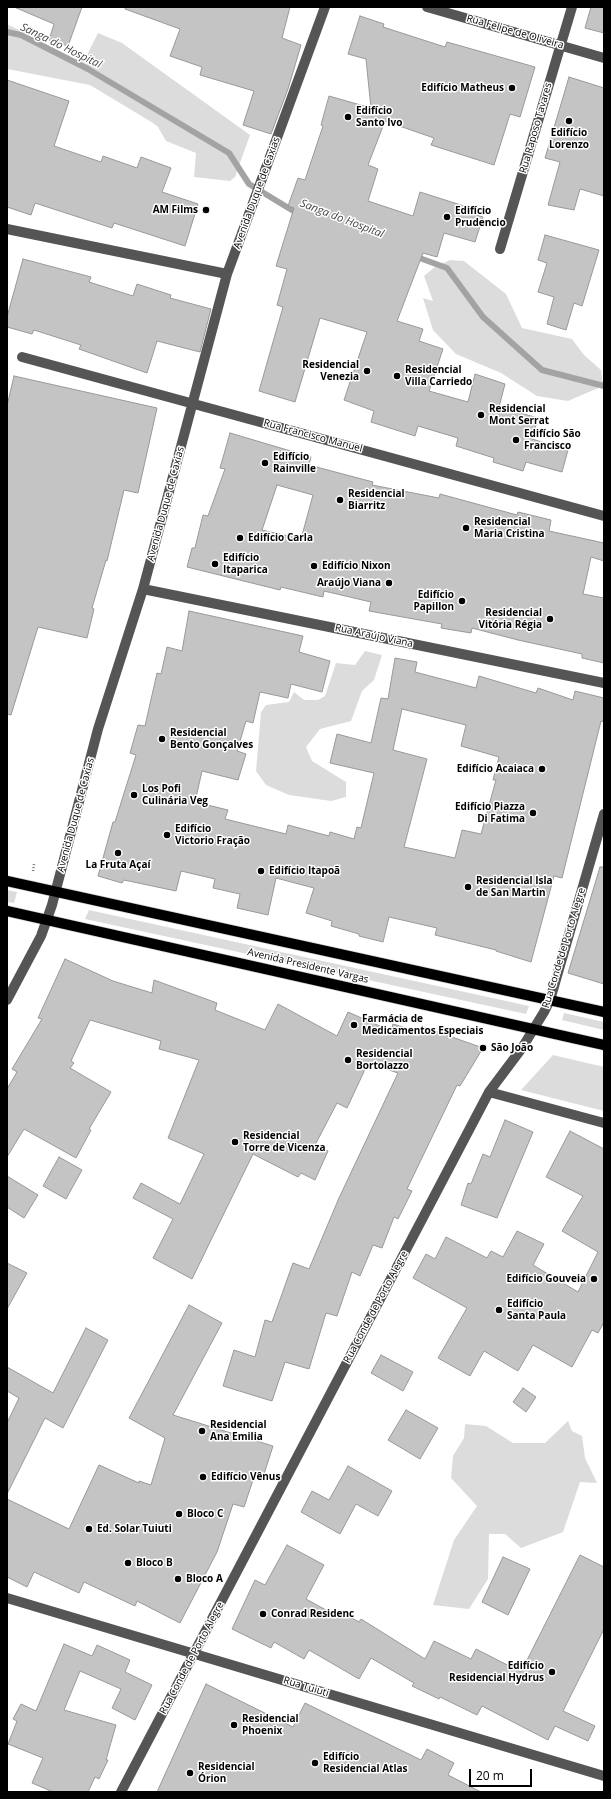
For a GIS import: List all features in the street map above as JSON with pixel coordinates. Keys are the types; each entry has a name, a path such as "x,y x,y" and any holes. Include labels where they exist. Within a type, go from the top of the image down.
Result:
{"main road":[{"name":"Avenida Presidente Vargas","path":"7,881 604,1012"},
{"name":"Avenida Presidente Vargas","path":"7,911 604,1044"}],"street":[{"name":"Avenida Duque de Caxias","path":"7,1000 41,936 56,892 98,729 143,589 227,274 325,7"},
{"name":"Rua Felipe de Oliveira","path":"427,7 604,58"},
{"name":"Rua Raposo Tavares","path":"500,249 572,7"},
{"path":"7,229 227,274"},
{"name":"Rua Francisco Manuel","path":"22,357 604,516"},
{"name":"Rua Araújo Viana","path":"143,589 604,683"},
{"name":"Rua Conde de Porto Alegre","path":"121,1792 489,1092 522,1048 550,1000 604,814"},
{"path":"489,1092 604,1123"},
{"name":"Rua Tuiuti","path":"7,1598 604,1776"}],"shaded area":[{"path":"7,24 75,59 86,57 98,33 122,43 250,135 235,177 230,181 194,177 196,153 166,141 158,127 153,123 90,85 7,69"},
{"path":"450,260 464,261 506,294 522,328 572,339 584,355 601,370 603,386 568,401 537,396 501,373 456,354 433,330 423,298 433,301 424,276 435,267"},
{"path":"365,651 382,655 374,680 362,691 351,721 320,729 306,747 312,761 346,782 346,797 331,801 289,795 266,785 256,771 261,712 266,705 289,702 294,692 304,700 318,700 325,696 336,663 355,665"},
{"path":"7,890 17,892 14,903 7,902"},
{"path":"89,910 529,1006 526,1014 85,919"},
{"path":"564,1013 604,1022 604,1030 562,1020"},
{"path":"553,1055 604,1067 604,1111 521,1090"},
{"path":"568,1421 572,1431 582,1436 585,1458 597,1483 580,1482 563,1532 521,1548 505,1534 489,1534 488,1579 469,1609 433,1605 454,1540 477,1506 451,1478 453,1456 464,1438 465,1424 486,1426 513,1443 545,1443"}],"building":[{"path":"14,7 82,7 68,46 49,40 54,24"},
{"path":"126,7 290,7 282,38 301,45 288,89 271,134 243,125 254,91 200,75 202,67 170,56 180,29 125,9"},
{"path":"591,7 604,7 604,33 585,28"},
{"path":"360,16 384,24 383,27 445,47 447,42 535,67 520,117 510,114 494,165 431,145 434,138 385,121 368,165 378,169 368,201 413,216 420,192 464,206 463,211 483,217 475,242 444,233 437,257 423,253 397,321 423,329 419,341 443,349 429,391 468,402 475,374 505,384 499,407 538,418 532,439 568,450 562,472 526,462 523,471 493,462 494,458 456,446 458,438 418,426 415,436 371,422 374,411 344,400 367,332 320,318 295,402 259,391 283,307 277,305 287,269 276,266 294,208 288,206 298,178 305,180 323,126 321,125 329,96 371,108 366,59 348,54"},
{"path":"569,77 604,88 604,196 580,189 574,210 548,205 560,162 545,158"},
{"path":"7,80 69,101 54,146 101,162 103,156 137,168 141,157 171,168 162,192 198,204 185,246 114,223 112,228 35,203 31,215 7,207"},
{"path":"545,235 599,250 582,306 574,303 566,330 547,324 554,297 538,292 547,263 538,260"},
{"path":"23,259 91,277 89,282 133,296 137,284 171,295 170,298 211,309 200,352 157,341 147,373 79,349 81,345 34,330 32,334 7,327 7,317"},
{"path":"14,376 157,408 138,493 124,490 107,561 106,560 92,608 94,609 87,638 38,627 11,715 7,714 7,406"},
{"path":"230,433 311,457 309,465 373,482 372,485 439,498 440,494 517,515 518,512 551,520 549,531 604,543 604,561 591,557 583,594 604,598 604,663 582,658 582,654 472,628 471,633 441,628 442,624 369,611 371,602 324,591 323,597 281,587 280,590 187,567 192,548 195,548 203,515 208,516 225,469 220,468","holes":["277,485 313,495 301,539 262,530"]},
{"path":"189,611 303,636 299,652 330,661 322,692 291,684 288,698 260,692 253,723 246,721 237,751 246,754 238,780 202,771 195,802 228,810 225,819 286,834 288,825 329,836 330,832 354,839 357,827 361,828 374,773 330,763 337,734 371,743 381,698 388,699 395,658 417,662 415,672 476,688 479,676 536,693 538,688 573,700 575,691 604,698 604,722 601,721 562,878 554,876 531,962 496,950 435,935 437,928 389,917 383,942 359,936 359,934 331,926 332,921 306,913 314,888 276,878 268,915 237,908 240,894 213,888 215,879 181,871 176,891 124,880 122,883 98,876 113,822 115,822 136,755 130,753 138,725 145,726 157,673 161,674 167,647 182,651","holes":["402,709 466,725 461,746 499,757 493,780 496,780 481,834 462,830 455,858 404,847 427,759 393,750"]},
{"path":"600,867 604,867 604,984 568,973"},
{"path":"65,959 113,981 152,993 154,980 217,1003 215,1010 265,1030 278,1004 337,1036 348,1012 391,1031 393,1024 419,1032 421,1026 483,1048 460,1086 457,1085 407,1189 412,1191 398,1219 394,1217 382,1248 373,1245 360,1276 352,1272 337,1316 326,1313 309,1369 285,1362 272,1401 223,1386 234,1350 255,1357 265,1320 272,1322 293,1263 309,1269 339,1198 398,1073 368,1063 347,1108 337,1103 315,1145 328,1151 315,1180 301,1173 298,1177 253,1154 192,1279 153,1258 173,1219 133,1198 141,1183 180,1204 204,1154 168,1138 199,1060 159,1049 161,1041 90,1020 71,1061 74,1063 70,1068 111,1092 89,1129 91,1130 76,1158 24,1129 7,1157 7,1089 17,1072 12,1069 42,1019 38,1018"},
{"path":"505,1120 533,1132 497,1218 461,1205 468,1183 471,1184 483,1154 490,1157"},
{"path":"570,1131 604,1149 604,1322 598,1333 592,1330 572,1367 533,1345 518,1371 484,1351 470,1376 438,1358 467,1308 413,1278 426,1254 435,1259 446,1237 487,1258 491,1251 503,1257 517,1231 544,1244 533,1265 578,1292 598,1252 562,1231 583,1196 546,1177"},
{"path":"59,1157 82,1170 66,1199 43,1186"},
{"path":"7,1176 38,1195 24,1218 7,1207"},
{"path":"7,1263 27,1273 7,1309"},
{"path":"189,1305 222,1323 173,1415 273,1446 264,1474 256,1471 244,1507 233,1504 217,1552 180,1623 137,1601 135,1606 84,1582 79,1593 34,1572 27,1587 7,1577 7,1499 69,1529 99,1465 139,1483 139,1481 151,1485 165,1438 129,1418"},
{"path":"86,1328 108,1340 63,1428 45,1418 7,1494 7,1423 19,1398 7,1391 7,1367 53,1393"},
{"path":"381,1355 413,1372 403,1391 371,1373"},
{"path":"523,1388 536,1397 526,1412 513,1402"},
{"path":"406,1410 438,1428 420,1459 388,1440"},
{"path":"348,1466 392,1491 378,1516 356,1504 340,1534 301,1512 312,1491 329,1500"},
{"path":"287,1545 324,1565 306,1599 337,1616 340,1611 359,1622 361,1619 425,1659 434,1641 471,1659 476,1649 521,1672 580,1555 604,1567 604,1629 563,1711 595,1726 588,1741 555,1726 548,1740 482,1706 477,1715 440,1697 439,1699 412,1686 414,1683 371,1658 359,1679 309,1650 304,1659 274,1642 271,1648 232,1629 255,1580 265,1585"},
{"path":"503,1557 530,1569 508,1615 482,1602"},
{"path":"64,1644 92,1656 97,1645 130,1660 125,1672 152,1685 135,1720 112,1708 121,1689 80,1671 64,1710 116,1725 106,1760 108,1760 99,1779 95,1777 88,1792 53,1792 32,1783 43,1758 8,1744 17,1721 13,1719 21,1704 36,1711"},
{"path":"206,1684 293,1727 305,1703 421,1760 427,1749 454,1763 448,1775 481,1792 157,1792"}],"waterway":[{"name":"Sanga do Hospital","path":"7,32 21,35 88,69 229,153 249,184 300,215"},
{"name":"Sanga do Hospital","path":"414,256 447,268 483,317 542,370 604,386"}],"place":[{"name":"Edifício Matheus","path":"512,88"},
{"name":"Edifício Santo Ivo","path":"348,117"},
{"name":"Edifício Lorenzo","path":"569,121"},
{"name":"AM Films","path":"206,210"},
{"name":"Edifício Prudencio","path":"447,217"},
{"name":"Residencial Venezia","path":"367,371"},
{"name":"Residencial Villa Carriedo","path":"397,376"},
{"name":"Residencial Mont Serrat","path":"481,415"},
{"name":"Edifício São Francisco","path":"516,440"},
{"name":"Edifício Rainville","path":"265,463"},
{"name":"Residencial Biarritz","path":"340,500"},
{"name":"Residencial Maria Cristina","path":"466,528"},
{"name":"Edifício Carla","path":"240,538"},
{"name":"Edifício Itaparica","path":"215,564"},
{"name":"Edifício Nixon","path":"314,566"},
{"name":"Araújo Viana","path":"389,583"},
{"name":"Edifício Papillon","path":"462,601"},
{"name":"Residencial Vitória Régia","path":"550,619"},
{"name":"Residencial Bento Gonçalves","path":"162,739"},
{"name":"Edifício Acaiaca","path":"542,769"},
{"name":"Los Pofi Culinária Veg","path":"134,795"},
{"name":"Edifício Piazza Di Fatima","path":"533,813"},
{"name":"Edifício Victorio Fração","path":"167,835"},
{"name":"La Fruta Açaí","path":"118,853"},
{"name":"Edifício Itapoã","path":"261,871"},
{"name":"Residencial Isla de San Martin","path":"468,887"},
{"name":"Farmácia de Medicamentos Especiais","path":"354,1025"},
{"name":"São João","path":"483,1048"},
{"name":"Residencial Bortolazzo","path":"348,1060"},
{"name":"Residencial Torre de Vicenza","path":"235,1142"},
{"name":"Edifício Gouveia","path":"594,1279"},
{"name":"Edifício Santa Paula","path":"499,1310"},
{"name":"Residencial Ana Emilia","path":"202,1431"},
{"name":"Edifício Vênus","path":"203,1477"},
{"name":"Bloco C","path":"179,1514"},
{"name":"Ed. Solar Tuiuti","path":"89,1529"},
{"name":"Bloco B","path":"128,1563"},
{"name":"Bloco A","path":"178,1579"},
{"name":"Conrad Residenc","path":"263,1614"},
{"name":"Edifício Residencial Hydrus","path":"552,1672"},
{"name":"Residencial Phoenix","path":"234,1725"},
{"name":"Edifício Residencial Atlas","path":"315,1763"},
{"name":"Residencial Órion","path":"190,1773"}]}
